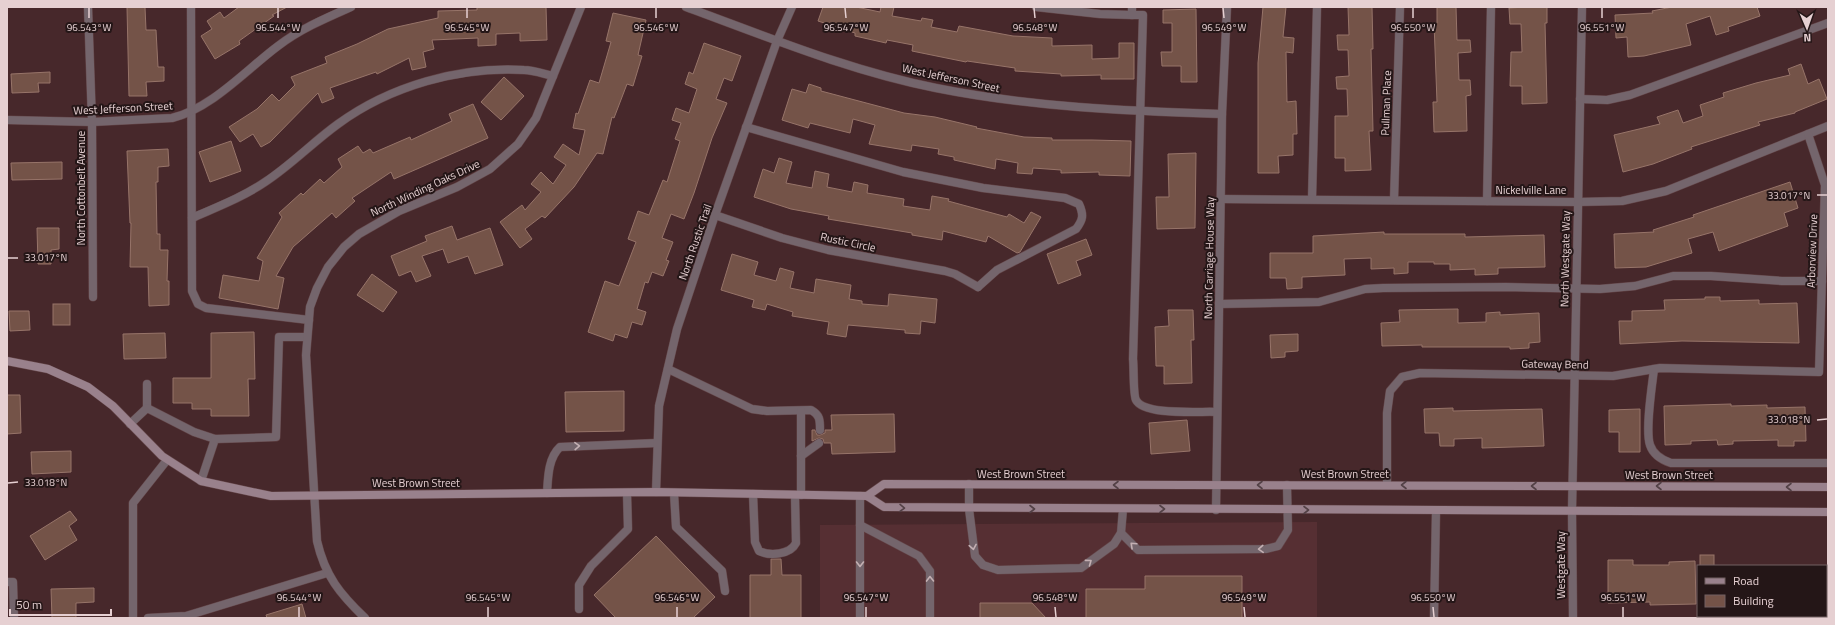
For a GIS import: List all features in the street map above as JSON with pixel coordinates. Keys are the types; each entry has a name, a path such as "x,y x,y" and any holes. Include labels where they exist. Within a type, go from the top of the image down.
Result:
{"main road":[{"name":"West Brown Street","path":"7,362 48,369 88,387 113,406 167,460 201,481 271,496 627,492 863,496 884,484 1828,487"},
{"path":"863,496 884,507 969,509 1828,512"}],"street":[{"name":"North Cottonbelt Avenue","path":"88,7 92,122 92,297"},
{"path":"191,7 192,291 198,304 206,308 309,320"},
{"name":"West Jefferson Street","path":"7,120 92,122 172,118 191,112 237,80 279,45 322,20 351,7"},
{"name":"North Winding Oaks Drive","path":"365,618 335,587 327,573 317,541 316,495 306,355 310,307 316,288 328,267 344,247 359,234 380,220 457,187 490,169 518,144 536,118 581,7"},
{"name":"West Jefferson Street","path":"686,7 859,69 935,88 1010,102 1141,111 1222,114"},
{"name":"North Rustic Trail","path":"656,492 659,406 677,329 746,127 792,7"},
{"path":"1036,7 1100,14 1132,11 1143,15 1133,360 1135,399 1149,409 1160,411 1217,412"},
{"name":"North Carriage House Way","path":"1216,510 1222,114 1227,7"},
{"path":"1312,199 1317,7"},
{"name":"Pullman Place","path":"1394,200 1400,7"},
{"path":"1487,201 1491,7"},
{"name":"North Westgate Way","path":"1572,511 1582,7"},
{"path":"1580,99 1607,100 1630,95 1828,23"},
{"path":"192,218 228,202 264,183 339,123 377,101 414,86 451,75 474,71 526,70 553,76"},
{"name":"Nickelville Lane","path":"1221,199 1577,202 1622,200 1666,191 1828,126"},
{"name":"Rustic Circle","path":"715,215 782,238 828,250 945,271 955,274 978,286 997,270 1076,229 1082,221 1083,213 1079,204 1065,198 983,188 903,172 746,127"},
{"name":"Arborview Drive","path":"1808,134 1825,185 1819,372"},
{"path":"1219,304 1319,302 1365,289 1383,288 1600,289 1635,286 1673,276 1711,276 1782,281 1822,281"},
{"path":"147,408 194,432 216,439 276,437 278,337 307,337"},
{"path":"668,368 752,409 767,411 811,410 820,418 820,430"},
{"path":"1654,369 1649,423 1650,445 1662,460 1670,463 1828,463"},
{"name":"Gateway Bend","path":"1387,485 1387,413 1390,391 1402,378 1420,374 1613,376 1654,369 1819,372"},
{"path":"130,424 147,408 147,384"},
{"path":"753,494 755,542 759,551 766,553 785,553 794,547 796,543 801,456 801,411"},
{"path":"201,481 216,439"},
{"path":"547,493 548,476 553,453 560,447 657,443"},
{"path":"801,456 819,443"},
{"path":"133,618 133,504 167,460"},
{"path":"969,484 969,509 975,556 983,565 998,570 1080,568 1114,544 1121,533 1123,509"},
{"path":"1121,533 1138,550 1266,549 1278,546 1288,530 1287,485"},
{"path":"579,609 579,585 591,566 628,529 627,492"},
{"path":"674,493 676,527 722,571 725,591"},
{"path":"860,618 860,525 863,496"},
{"path":"1434,618 1436,510"},
{"name":"Westgate Way","path":"1572,511 1573,618"},
{"path":"860,525 919,556 930,571 930,618"},
{"path":"148,618 186,616 327,573"},
{"path":"10,582 14,618"}],"shaded area":[{"path":"1317,522 1317,618 820,618 820,525"}],"building":[{"path":"127,7 145,7 146,30 156,30 158,67 164,67 164,81 146,82 147,96 129,96"},
{"path":"239,7 287,7 272,15 274,16 239,41 240,44 215,59 201,36 212,29 207,21 220,12 224,18"},
{"path":"477,7 546,7 547,40 520,41 520,33 496,34 496,45 478,46 478,38 432,40 434,49 423,52 426,67 412,70 409,58 377,74 376,72 330,88 334,98 322,103 318,93 270,142 261,147 253,134 240,142 229,127 257,109 272,94 279,101 295,85 291,77 327,63 325,57 388,29 438,18 438,11 477,10"},
{"path":"823,7 856,7 880,12 881,7 894,7 892,16 921,21 922,18 933,20 931,27 957,32 959,26 1013,36 1052,38 1052,46 1092,45 1092,59 1119,58 1119,43 1134,43 1134,79 1101,79 1101,75 1061,76 1061,74 1015,71 1015,68 966,62 912,51 913,45 887,40 886,43 855,36 855,33 818,21"},
{"path":"1263,7 1286,7 1283,37 1294,38 1293,53 1286,52 1287,102 1296,101 1297,134 1293,134 1293,155 1278,156 1279,173 1258,173 1258,63"},
{"path":"1348,7 1372,7 1373,49 1371,49 1373,131 1369,131 1371,170 1345,171 1345,158 1335,158 1335,116 1348,116 1347,89 1337,89 1336,77 1349,76 1348,50 1338,50 1337,35 1349,35"},
{"path":"1437,7 1456,7 1457,40 1470,40 1471,52 1458,53 1459,80 1470,80 1471,95 1466,96 1467,131 1434,132 1433,102 1437,102 1434,23 1437,23"},
{"path":"1547,7 1547,23 1545,23 1547,103 1522,104 1522,86 1510,86 1511,52 1522,52 1521,24 1510,24 1509,8"},
{"path":"1672,7 1757,7 1760,16 1728,27 1729,31 1716,35 1710,16 1686,24 1691,45 1644,56 1628,57 1627,37 1616,38 1615,15 1653,13 1652,11"},
{"path":"1196,9 1197,82 1181,82 1181,66 1162,66 1161,52 1172,52 1172,23 1163,23 1163,10"},
{"path":"613,13 646,20 638,55 642,56 633,86 627,84 614,118 612,117 603,154 597,153 574,187 545,218 542,216 525,229 532,239 520,248 500,222 522,205 525,210 541,192 531,184 541,172 553,184 566,165 554,157 563,144 579,155 585,130 573,128 576,113 578,114 590,80 599,83 611,42 606,41"},
{"path":"704,43 741,56 732,81 724,78 716,99 727,103 712,138 684,219 671,214 662,238 673,242 666,260 669,261 663,276 652,272 648,283 645,282 637,309 646,312 642,325 632,322 627,338 615,334 613,341 588,332 605,281 619,286 636,242 628,239 638,211 649,215 663,180 667,182 680,141 675,139 681,123 672,120 676,108 689,113 697,89 685,84 689,72 693,74"},
{"path":"1801,64 1808,84 1819,79 1827,99 1795,113 1758,122 1760,125 1691,147 1692,149 1653,164 1623,172 1614,135 1660,124 1657,117 1678,110 1683,123 1703,116 1700,105 1724,97 1723,93 1790,75 1788,69"},
{"path":"50,72 50,83 38,83 39,92 12,93 11,74"},
{"path":"504,77 524,96 501,120 481,102"},
{"path":"809,84 821,88 821,91 904,113 935,117 977,127 976,128 1024,137 1052,138 1052,140 1131,141 1130,176 1099,175 1099,172 1061,173 1061,170 1033,168 1032,174 1017,173 1018,163 996,159 995,169 954,160 954,157 938,154 939,149 912,145 911,151 869,144 875,125 853,119 850,133 810,123 808,128 782,120 792,89 806,93"},
{"path":"473,104 488,138 394,179 391,172 352,198 355,201 336,218 332,213 293,247 276,276 284,278 278,309 219,298 223,275 259,281 263,261 257,258 282,217 279,213 301,193 303,195 320,179 324,183 342,167 338,159 358,146 363,153 370,149 373,153 410,137 411,140 452,121 449,114"},
{"path":"231,141 241,171 210,182 199,152"},
{"path":"168,149 169,166 158,167 158,182 156,182 157,234 160,234 160,250 168,250 167,281 169,281 169,305 149,306 148,267 130,267 131,223 127,151"},
{"path":"1196,153 1195,228 1157,229 1156,197 1169,197 1168,154"},
{"path":"779,158 792,162 786,183 812,188 815,171 829,174 827,187 852,192 854,182 868,185 867,193 904,199 903,206 930,210 932,196 949,199 948,201 1007,217 1009,214 1024,223 1031,212 1041,217 1020,252 1017,253 988,236 986,242 943,231 942,240 912,235 912,233 828,219 829,216 791,209 754,197 763,169 774,173"},
{"path":"62,162 62,179 12,180 11,163"},
{"path":"1790,182 1798,208 1784,213 1788,226 1719,251 1713,232 1688,239 1692,253 1646,267 1615,268 1614,234 1654,232 1653,230 1694,217 1693,215"},
{"path":"452,226 457,240 490,228 503,265 475,274 468,256 448,263 443,249 422,256 431,276 416,282 411,271 399,276 391,256 427,241 425,236"},
{"path":"37,228 59,228 59,249 51,250 51,264 38,264"},
{"path":"1384,232 1384,234 1465,234 1465,237 1544,235 1545,267 1498,268 1498,274 1475,275 1475,269 1450,270 1450,264 1434,264 1434,262 1408,262 1408,273 1394,274 1394,268 1371,269 1371,258 1344,259 1345,275 1302,277 1302,288 1287,289 1286,278 1270,278 1270,253 1313,253 1313,236"},
{"path":"1086,239 1092,255 1076,261 1081,275 1058,284 1047,254"},
{"path":"732,254 758,262 754,275 776,281 780,268 794,272 790,288 814,293 816,279 851,285 849,299 862,301 862,304 888,306 889,294 937,299 935,323 921,321 920,334 905,333 905,330 848,325 846,337 827,334 829,322 792,316 793,312 767,304 765,310 752,307 754,300 721,290"},
{"path":"372,274 397,292 383,312 357,295"},
{"path":"1705,297 1720,297 1720,301 1759,300 1759,304 1797,303 1799,343 1682,341 1620,344 1619,321 1632,321 1632,311 1665,310 1664,300 1705,299"},
{"path":"53,304 70,304 70,325 53,325"},
{"path":"1458,309 1458,323 1486,322 1486,313 1500,312 1500,315 1539,313 1540,342 1529,343 1529,348 1510,349 1510,347 1422,347 1422,345 1382,346 1381,323 1400,322 1399,310"},
{"path":"1168,310 1193,310 1194,340 1191,340 1192,383 1164,384 1164,366 1156,366 1155,327 1169,326"},
{"path":"9,311 29,311 30,330 10,331"},
{"path":"254,332 255,379 248,379 249,416 211,416 211,409 192,409 192,403 173,403 173,378 211,378 211,333"},
{"path":"165,333 166,358 124,359 123,334"},
{"path":"1298,334 1298,351 1285,352 1285,357 1271,358 1270,335"},
{"path":"624,391 624,431 566,432 565,392"},
{"path":"7,395 20,395 21,433 7,434"},
{"path":"1731,404 1731,406 1767,405 1767,408 1805,407 1806,441 1794,441 1794,446 1778,446 1778,440 1733,441 1733,444 1718,445 1717,440 1691,441 1691,444 1665,445 1664,406"},
{"path":"1453,408 1453,411 1542,409 1544,446 1482,448 1482,438 1454,439 1454,446 1440,446 1439,433 1425,433 1424,409"},
{"path":"1640,409 1640,452 1619,452 1619,432 1609,432 1609,410"},
{"path":"894,414 895,452 832,454 831,443 824,443 823,439 819,438 812,441 812,430 815,430 817,435 820,435 825,433 825,430 832,430 831,415"},
{"path":"1187,420 1190,451 1151,454 1149,423"},
{"path":"71,451 71,472 32,474 31,452"},
{"path":"70,511 77,520 69,526 77,540 45,560 30,536"},
{"path":"656,536 715,597 693,618 616,618 594,595"},
{"path":"1700,555 1714,555 1714,565 1700,565"},
{"path":"771,559 781,559 782,575 801,575 801,618 750,618 750,575 771,575"},
{"path":"1608,560 1633,560 1633,565 1669,565 1669,562 1695,561 1696,604 1650,605 1650,602 1608,603"},
{"path":"1145,576 1242,576 1242,618 1086,618 1086,589 1145,589"},
{"path":"94,588 94,602 76,603 76,618 52,618 51,589"},
{"path":"980,603 1032,603 1046,618 980,618"},
{"path":"302,604 306,618 267,618 266,615"}]}
